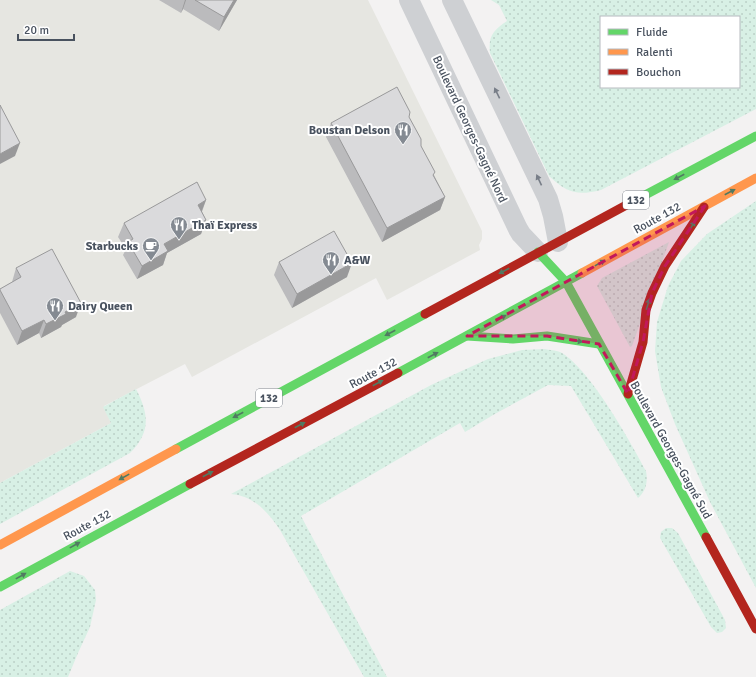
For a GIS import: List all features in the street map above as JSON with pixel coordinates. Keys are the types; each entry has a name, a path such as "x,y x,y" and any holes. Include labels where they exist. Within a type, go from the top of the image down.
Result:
{"main road":[{"name":"Route 132","path":"0,545 538,252 559,246 756,136"},
{"name":"Route 132","path":"0,587 467,336 756,178"},
{"path":"628,394 643,342 646,310 652,293 665,266 705,206"},
{"name":"Boulevard Georges-Gagné Sud","path":"538,252 566,282 756,629"},
{"name":"Boulevard Georges-Gagné Sud","path":"562,262 566,282"},
{"path":"467,336 513,339 547,336 599,344"}],"street":[{"name":"Boulevard Georges-Gagné Nord","path":"409,0 518,229 538,252"},
{"path":"452,0 548,199 559,246"}],"highlighted area":[{"path":"705,206 665,266 652,293 643,342 628,394 599,344 547,336 467,336"}],"shaded area":[{"path":"0,0 368,0 482,231 482,239 479,245 480,250 387,300 376,278 192,377 185,364 104,406 111,423 0,483"}],"green space":[{"path":"491,0 756,0 756,109 601,190 585,193 573,192 555,182 549,176 490,53 491,37 495,30 507,21 499,5"},
{"path":"756,201 756,588 710,502 675,424 661,387 655,351 657,322 668,286 681,261 707,234"},
{"path":"669,242 632,346 630,347 597,286 602,278"},
{"path":"544,349 562,353 573,362 597,390 620,425 646,471 647,479 645,489 638,498 571,386 548,385 465,432 460,423 301,516 387,677 364,677 275,523 260,506 247,498 231,494 431,385 488,359 522,350"},
{"path":"136,389 144,407 146,422 142,438 130,453 0,524 0,483 111,423 103,407"},
{"path":"666,528 672,528 678,533 725,620 726,628 722,632 717,633 711,627 660,538 661,532"},
{"path":"70,571 84,576 95,590 96,600 90,627 68,677 0,677 0,610"}],"building":[{"path":"195,0 234,0 224,17"},
{"path":"397,87 410,112 409,117 421,139 421,146 435,172 433,175 445,197 387,228 331,123"},
{"path":"0,105 20,143 0,154"},
{"path":"197,182 206,200 198,205 206,220 164,244 168,251 142,266 128,242 133,239 124,223"},
{"path":"334,231 352,263 297,294 279,262"},
{"path":"52,249 81,303 65,312 66,314 46,324 44,320 22,331 0,289 21,277 16,268"}],"traffic: fast":[{"path":"632,202 756,136"},
{"path":"538,252 566,282 706,537"},
{"path":"398,373 582,273"},
{"path":"176,449 425,314"},
{"path":"467,336 513,339 547,336 599,344"},
{"path":"0,587 190,484"}],"traffic: slow":[{"path":"582,273 756,178"},
{"path":"0,545 176,449"}],"traffic: jam":[{"path":"425,314 632,202"},
{"path":"628,394 643,342 646,310 652,293 665,266 704,207"},
{"path":"190,484 398,373"},
{"path":"706,537 756,629"}],"place":[{"name":"Boustan Delson","path":"403,145"},
{"name":"Thaï Express","path":"179,240"},
{"name":"Starbucks","path":"151,261"},
{"name":"A&W","path":"331,275"},
{"name":"Dairy Queen","path":"55,321"}]}
